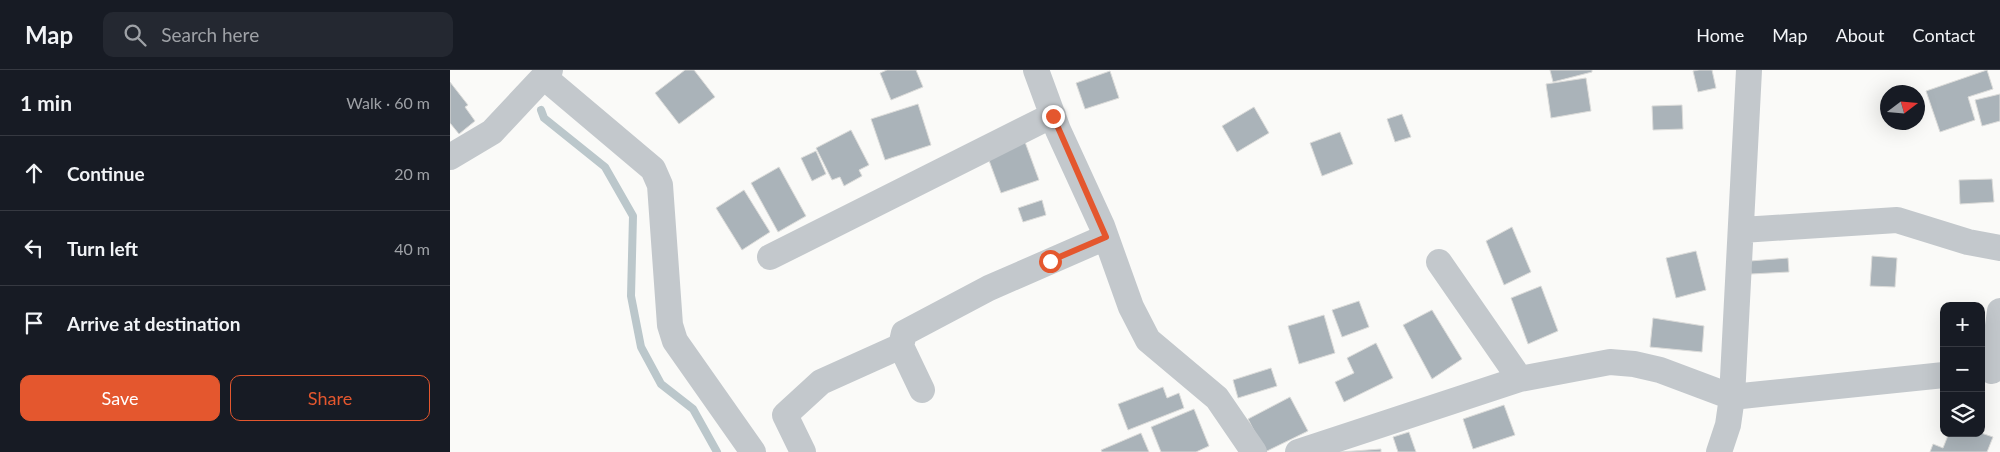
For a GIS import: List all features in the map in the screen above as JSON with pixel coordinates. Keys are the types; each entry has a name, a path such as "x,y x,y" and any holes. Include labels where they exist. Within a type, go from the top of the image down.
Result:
{"street":[{"path":"1036,70 1053,116 1106,237 1131,307 1148,340 1217,398 1249,451"},
{"path":"1720,452 1728,425 1732,397 1749,70"},
{"path":"450,157 492,132 547,73 653,169 660,185 670,325 675,341 753,452"},
{"path":"770,257 1053,116"},
{"path":"1742,230 1897,220 1968,242 2000,248"},
{"path":"922,390 901,346 904,333 989,288 1106,237"},
{"path":"1439,262 1520,379"},
{"path":"1991,371 2000,311"},
{"path":"803,452 784,415 821,382 901,346"},
{"path":"1298,452 1520,379 1610,362 1634,364 1660,370 1732,397 1940,375"}],"building":[{"path":"685,70 694,70 715,97 679,124 655,93"},
{"path":"887,70 916,70 923,87 891,100 880,73"},
{"path":"1550,70 1592,70 1592,72 1553,82"},
{"path":"1712,70 1716,88 1698,92 1693,71"},
{"path":"1987,70 1993,89 1968,97 1975,120 1940,132 1926,91"},
{"path":"1110,71 1119,98 1085,109 1076,83"},
{"path":"1586,78 1591,111 1551,118 1546,84"},
{"path":"450,82 468,105 465,107 475,121 459,134 450,123"},
{"path":"2000,94 2000,121 1982,126 1975,100"},
{"path":"918,104 931,145 885,160 871,119"},
{"path":"1682,105 1683,129 1653,130 1652,106"},
{"path":"1254,107 1269,133 1237,152 1222,126"},
{"path":"1402,114 1411,137 1395,142 1387,119"},
{"path":"851,130 869,165 859,170 862,176 844,186 840,177 832,180 816,148"},
{"path":"1340,132 1353,164 1322,176 1310,143"},
{"path":"1025,142 1039,180 1001,193 987,155"},
{"path":"816,151 826,174 812,181 801,158"},
{"path":"779,167 806,216 778,232 751,183"},
{"path":"1992,179 1994,202 1960,204 1959,180"},
{"path":"744,190 770,232 742,250 716,208"},
{"path":"1042,200 1046,215 1023,222 1018,208"},
{"path":"1512,227 1531,272 1504,285 1486,241"},
{"path":"1696,251 1706,290 1676,298 1666,258"},
{"path":"1872,256 1897,258 1895,287 1870,286"},
{"path":"1788,258 1789,272 1751,274 1750,261"},
{"path":"1541,286 1558,331 1528,344 1511,298"},
{"path":"1359,301 1369,327 1342,337 1332,310"},
{"path":"1432,310 1462,359 1432,379 1403,325"},
{"path":"1324,315 1335,353 1299,364 1288,326"},
{"path":"1653,318 1704,326 1702,352 1650,347"},
{"path":"1376,343 1393,378 1344,402 1335,382 1354,373 1347,358"},
{"path":"1271,368 1277,386 1238,398 1233,380"},
{"path":"1163,387 1167,398 1179,393 1184,408 1128,430 1118,404"},
{"path":"1290,397 1308,431 1265,452 1248,419"},
{"path":"1504,405 1515,435 1473,449 1463,419"},
{"path":"1194,409 1209,446 1196,452 1161,452 1151,427"},
{"path":"1409,432 1416,452 1398,452 1393,437"},
{"path":"1141,433 1149,452 1102,452 1101,450"},
{"path":"1985,434 1993,437 1987,452 1930,452 1933,444 1943,448 1947,437 1985,437"},
{"path":"1381,449 1381,452 1340,452"}],"waterway":[{"path":"541,110 544,118 605,167 633,216 631,296 641,347 661,384 693,409 717,452"}],"route":[{"path":"1050,261 1106,237 1053,116"}]}
